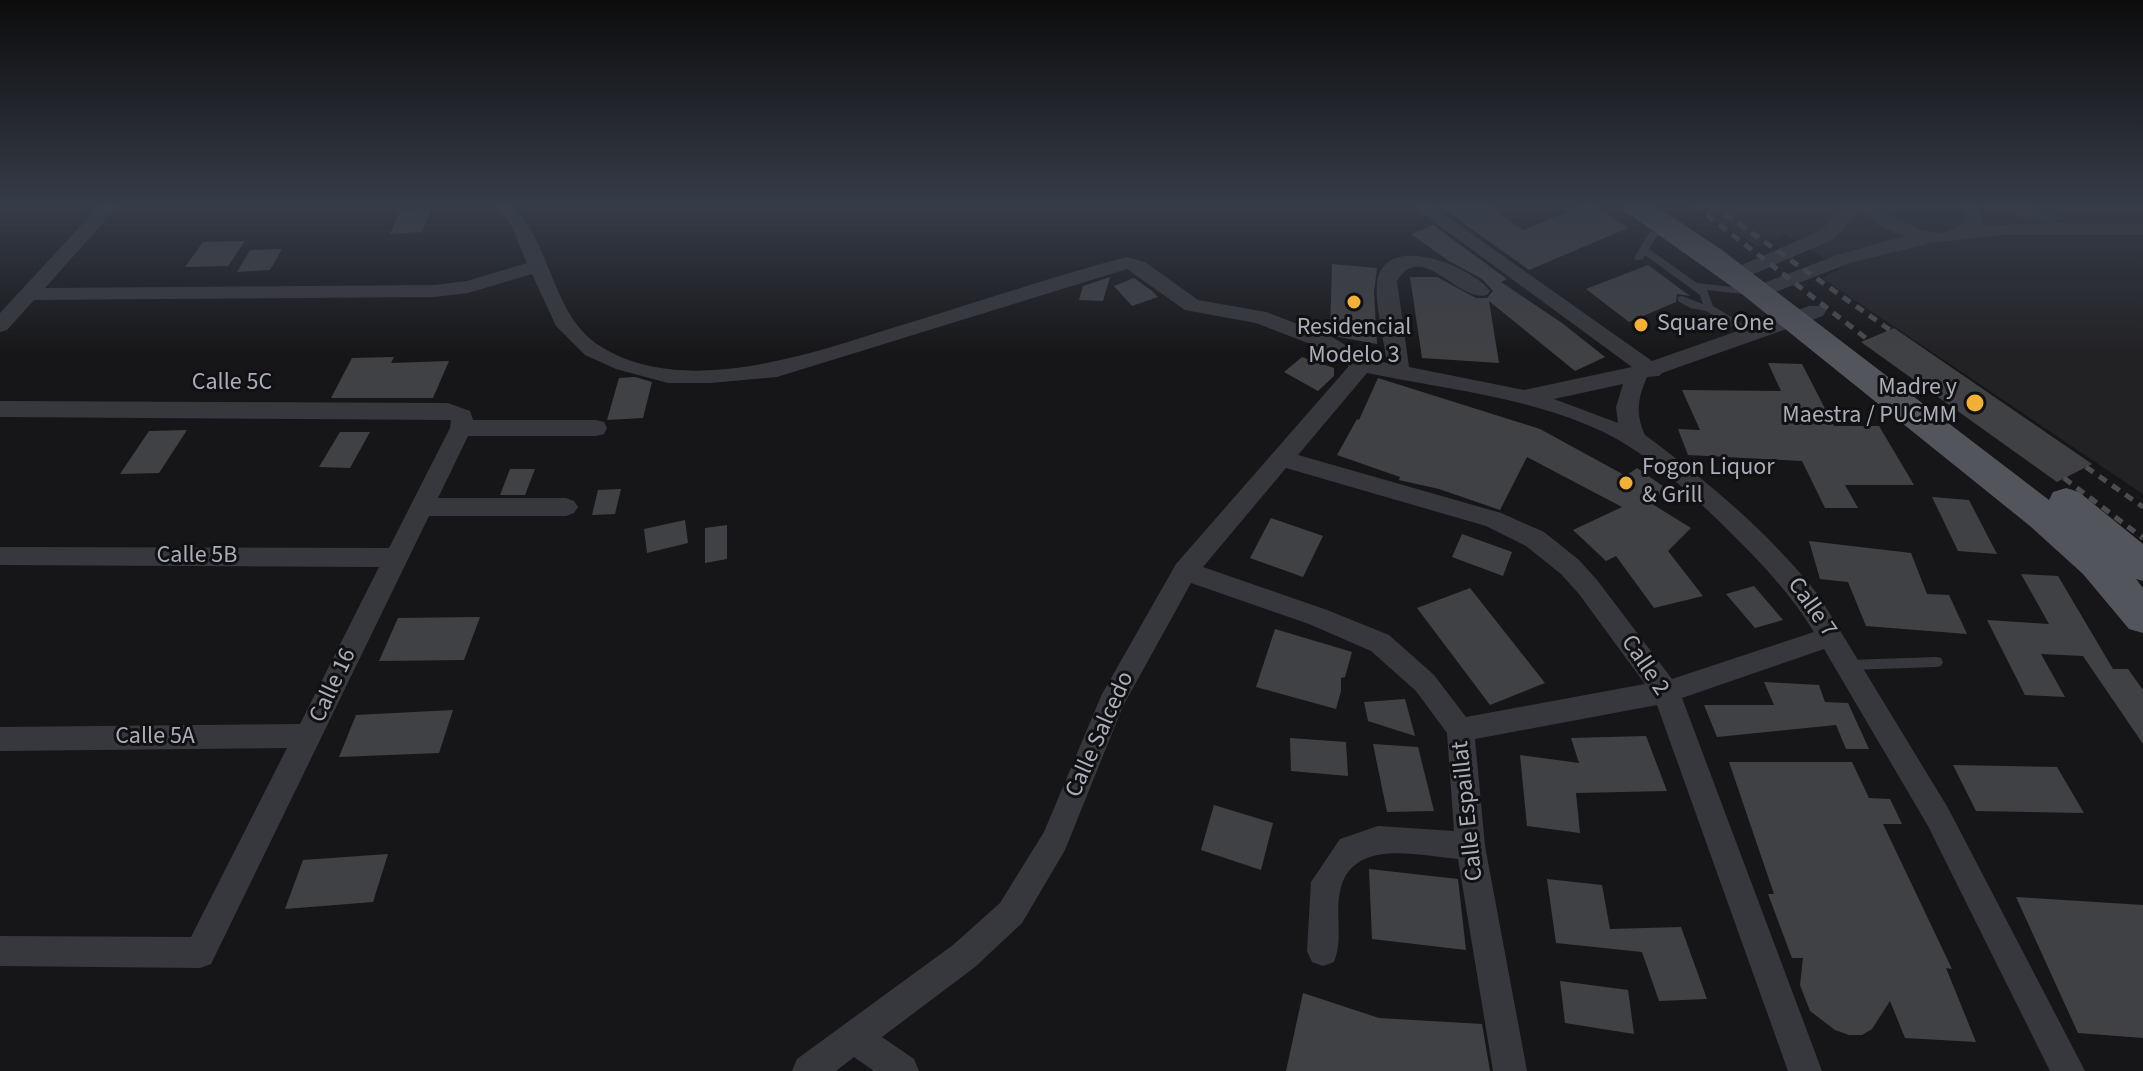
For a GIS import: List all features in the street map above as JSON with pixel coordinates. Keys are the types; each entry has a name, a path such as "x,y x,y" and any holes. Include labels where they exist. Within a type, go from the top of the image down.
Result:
{"main road":[{"path":"1723,255 2077,511 2143,566"},
{"path":"1804,315 2088,554 2113,578 2143,617"}],"street":[{"path":"0,325 63,255"},
{"name":"Calle 7","path":"533,255 563,321 592,350 623,364 668,376 777,370 1023,297 1123,263 1138,266 1192,305 1259,317 1285,326 1325,342 1362,365 1523,397 1586,417 1636,440 1685,477 1766,552 1787,573 1832,636 1938,817 2068,1071"},
{"path":"1487,255 1645,372"},
{"path":"1757,279 1795,255"},
{"path":"1757,279 1845,255"},
{"path":"1399,373 1387,281 1392,270 1405,262 1425,260 1480,291"},
{"path":"26,294 434,291 468,287 538,266"},
{"path":"1523,397 1585,388 1645,372 1804,315"},
{"name":"Calle Salcedo","path":"809,1071 964,956 1011,913 1055,840 1111,702 1185,571 1362,365"},
{"path":"1636,440 1625,416 1626,398 1645,372"},
{"name":"Calle 5C","path":"0,409 448,411 462,422 596,428"},
{"name":"Calle 16","path":"0,951 200,953 310,736 462,422"},
{"name":"Calle 2","path":"1279,458 1493,519 1535,539 1588,587 1666,692 1805,1071"},
{"path":"421,507 566,507"},
{"name":"Calle 5B","path":"0,556 394,558"},
{"name":"Calle Espaillat","path":"1185,571 1318,617 1380,643 1425,683 1460,730 1470,846 1510,1071"},
{"path":"1460,730 1666,692 1832,636"},
{"name":"Calle 5A","path":"0,739 310,736"},
{"path":"1323,951 1326,882 1350,849 1378,840 1470,846"},
{"path":"856,1039 902,1071"}],"lane":[{"path":"1644,255 1696,286 1704,293 1709,308"},
{"path":"1696,286 1757,279"},
{"path":"1682,299 1694,306 1709,308 1752,334"},
{"path":"1849,665 1936,662"}],"shaded area":[{"path":"1818,255 2143,255 2143,494 1822,278 1840,269"}],"building":[{"path":"194,255 235,255 228,266 185,267"},
{"path":"247,255 279,255 270,270 237,272"},
{"path":"1441,255 1474,255 1507,279 1501,282 1562,323 1605,357 1575,371 1489,301 1499,363 1422,358 1410,277 1437,277 1476,298 1487,298 1493,291 1482,279"},
{"path":"1508,255 1564,255 1529,270"},
{"name":"Residencial Modelo 3","path":"1332,264 1377,268 1374,292 1377,344 1330,333"},
{"path":"1648,265 1690,296 1677,294 1676,302 1629,322 1586,289"},
{"path":"1110,277 1103,301 1079,300 1083,286"},
{"path":"1134,278 1158,297 1132,306 1114,286"},
{"name":"Madre y Maestra / PUCMM","path":"1894,328 2092,464 2057,482 1861,342"},
{"path":"394,357 391,363 449,361 433,398 331,398 352,358"},
{"path":"1302,357 1334,368 1334,376 1318,391 1284,372"},
{"path":"1768,363 1802,364 1834,426 1879,426 1914,485 1845,485 1858,508 1825,508 1802,461 1688,455 1678,429 1700,430 1682,390 1781,391"},
{"path":"635,377 652,382 643,418 607,420 619,378"},
{"path":"1378,378 1540,429 1626,476 1637,468 1667,489 1649,502 1691,528 1668,551 1703,596 1654,608 1616,556 1606,561 1573,530 1622,507 1527,457 1500,510 1439,489 1399,480 1400,477 1337,455 1359,420"},
{"path":"187,430 159,473 120,474 149,431"},
{"path":"340,432 370,432 350,468 319,467"},
{"path":"510,469 535,469 525,495 500,495"},
{"path":"621,489 615,514 592,515 598,490"},
{"path":"1932,497 1969,500 1997,554 1958,551"},
{"path":"1271,518 1323,536 1303,577 1250,558"},
{"path":"685,520 688,543 647,553 644,529"},
{"path":"727,525 727,559 705,563 705,528"},
{"path":"1462,534 1512,552 1503,576 1452,557"},
{"path":"1809,541 1911,553 1927,594 1949,595 1967,634 1866,626 1848,582 1820,579"},
{"path":"2021,574 2058,576 2113,669 2128,669 2143,690 2143,744 2083,656 2041,654 2065,697 2025,695 1987,620 2049,624"},
{"path":"1754,586 1783,620 1755,628 1726,594"},
{"path":"1470,588 1545,683 1490,705 1417,608"},
{"path":"480,617 464,660 379,661 398,618"},
{"path":"1275,629 1352,652 1345,677 1341,678 1336,709 1256,687"},
{"path":"1764,682 1819,685 1825,702 1848,703 1869,749 1846,749 1836,725 1717,737 1704,705 1774,705"},
{"path":"1405,699 1415,736 1368,721 1364,702"},
{"path":"453,710 439,753 339,757 356,715"},
{"path":"1646,736 1667,791 1576,793 1580,833 1527,826 1520,755 1579,763 1571,738"},
{"path":"1290,738 1346,742 1348,776 1291,771"},
{"path":"1373,744 1418,747 1434,811 1387,812"},
{"path":"1729,762 1852,762 1869,798 1890,799 1902,824 1883,824 1952,969 1946,968 1976,1042 1905,1038 1890,1001 1872,1029 1862,1035 1835,1030 1810,1011 1800,985 1803,958 1792,958 1768,894 1774,894"},
{"path":"1953,765 2057,767 2084,813 1976,811"},
{"path":"1214,805 1273,823 1261,870 1201,850"},
{"path":"388,854 373,902 285,909 303,860"},
{"path":"1369,869 1458,879 1466,950 1372,939"},
{"path":"1547,879 1602,885 1610,929 1681,927 1707,999 1659,1001 1642,952 1556,943"},
{"path":"2016,897 2143,905 2143,1038 2078,1033"},
{"path":"1560,981 1628,990 1634,1034 1565,1023"},
{"path":"1303,993 1379,1018 1482,1024 1490,1071 1286,1071"}],"railway":[{"path":"1759,255 1867,339"},
{"path":"1783,255 1890,330"},
{"path":"2086,467 2143,507"},
{"path":"2064,478 2143,538"}],"place":[{"name":"Residencial Modelo 3","path":"1354,302"},
{"name":"Square One","path":"1641,325"},
{"name":"Madre y Maestra / PUCMM","path":"1975,403"},
{"name":"Fogon Liquor & Grill","path":"1626,483"}]}
